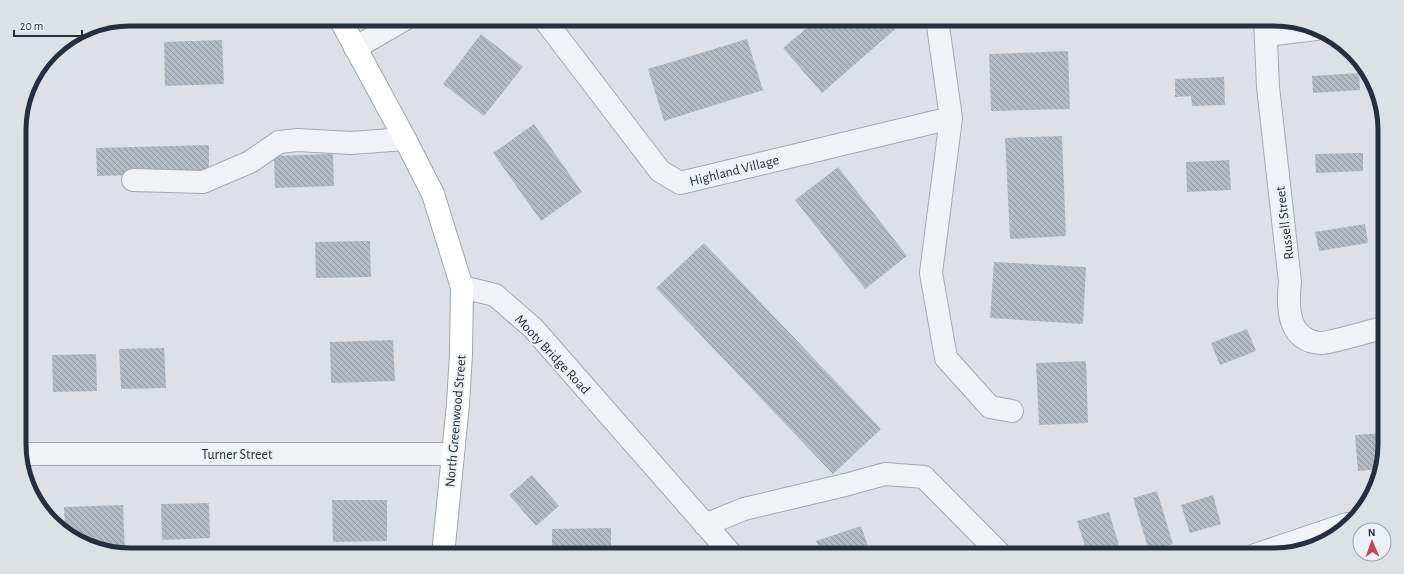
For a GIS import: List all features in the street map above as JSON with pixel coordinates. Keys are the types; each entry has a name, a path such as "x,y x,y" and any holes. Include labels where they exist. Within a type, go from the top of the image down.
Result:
{"main road":[{"path":"344,26 406,139 433,194 462,287"},
{"name":"North Greenwood Street","path":"444,548 458,404 461,354 462,287"}],"street":[{"path":"355,48 393,26"},
{"name":"Highland Village","path":"549,26 660,172 680,183 951,118"},
{"path":"938,26 951,118 931,274 946,358 990,407 1012,411"},
{"path":"1266,27 1292,28"},
{"name":"Russell Street","path":"1266,27 1268,87 1290,282 1288,299 1290,318 1299,335 1310,342 1323,343 1378,329"},
{"path":"133,180 203,182 250,162 279,142 298,140 351,143 406,139"},
{"name":"Mooty Bridge Road","path":"462,287 495,295 533,328 726,548"},
{"name":"Turner Street","path":"27,454 452,454"},
{"path":"705,525 744,509 845,486 885,474 924,477 994,548"},
{"path":"1276,548 1333,529"}],"building":[{"path":"809,26 899,26 822,93 783,48"},
{"path":"481,34 523,67 484,116 443,84"},
{"path":"747,39 763,90 664,121 648,69"},
{"path":"222,40 224,84 165,86 164,42"},
{"path":"1068,51 1070,109 991,111 989,54"},
{"path":"1359,73 1360,90 1313,93 1312,76"},
{"path":"1224,77 1225,105 1192,106 1191,96 1175,97 1175,79"},
{"path":"534,124 582,192 541,221 493,153"},
{"path":"1062,136 1066,236 1010,239 1005,138"},
{"path":"209,145 209,173 97,176 96,148"},
{"path":"1363,153 1363,171 1316,173 1315,154"},
{"path":"333,154 334,186 275,188 274,156"},
{"path":"1229,160 1231,190 1187,192 1186,162"},
{"path":"838,167 907,256 865,289 795,200"},
{"path":"1365,224 1368,243 1319,251 1315,232"},
{"path":"370,241 371,277 316,278 315,242"},
{"path":"704,243 881,429 833,474 656,288"},
{"path":"994,262 1086,267 1083,324 990,318"},
{"path":"1247,329 1256,351 1220,365 1211,343"},
{"path":"393,340 395,381 331,383 330,342"},
{"path":"164,348 166,388 121,389 119,349"},
{"path":"96,354 97,391 53,392 52,355"},
{"path":"1086,361 1088,423 1039,425 1036,363"},
{"path":"1378,433 1377,457 1374,470 1358,471 1355,435"},
{"path":"532,475 559,506 536,526 509,495"},
{"path":"1157,491 1173,544 1159,548 1148,548 1133,498"},
{"path":"1213,495 1221,524 1190,533 1181,505"},
{"path":"332,500 387,500 387,541 333,542"},
{"path":"209,503 210,538 162,540 161,504"},
{"path":"123,505 125,548 97,542 72,530 65,524 64,507"},
{"path":"1109,512 1120,548 1086,548 1077,521"},
{"path":"861,526 869,548 818,548 816,541"},
{"path":"611,528 611,548 552,548 552,529"}]}
